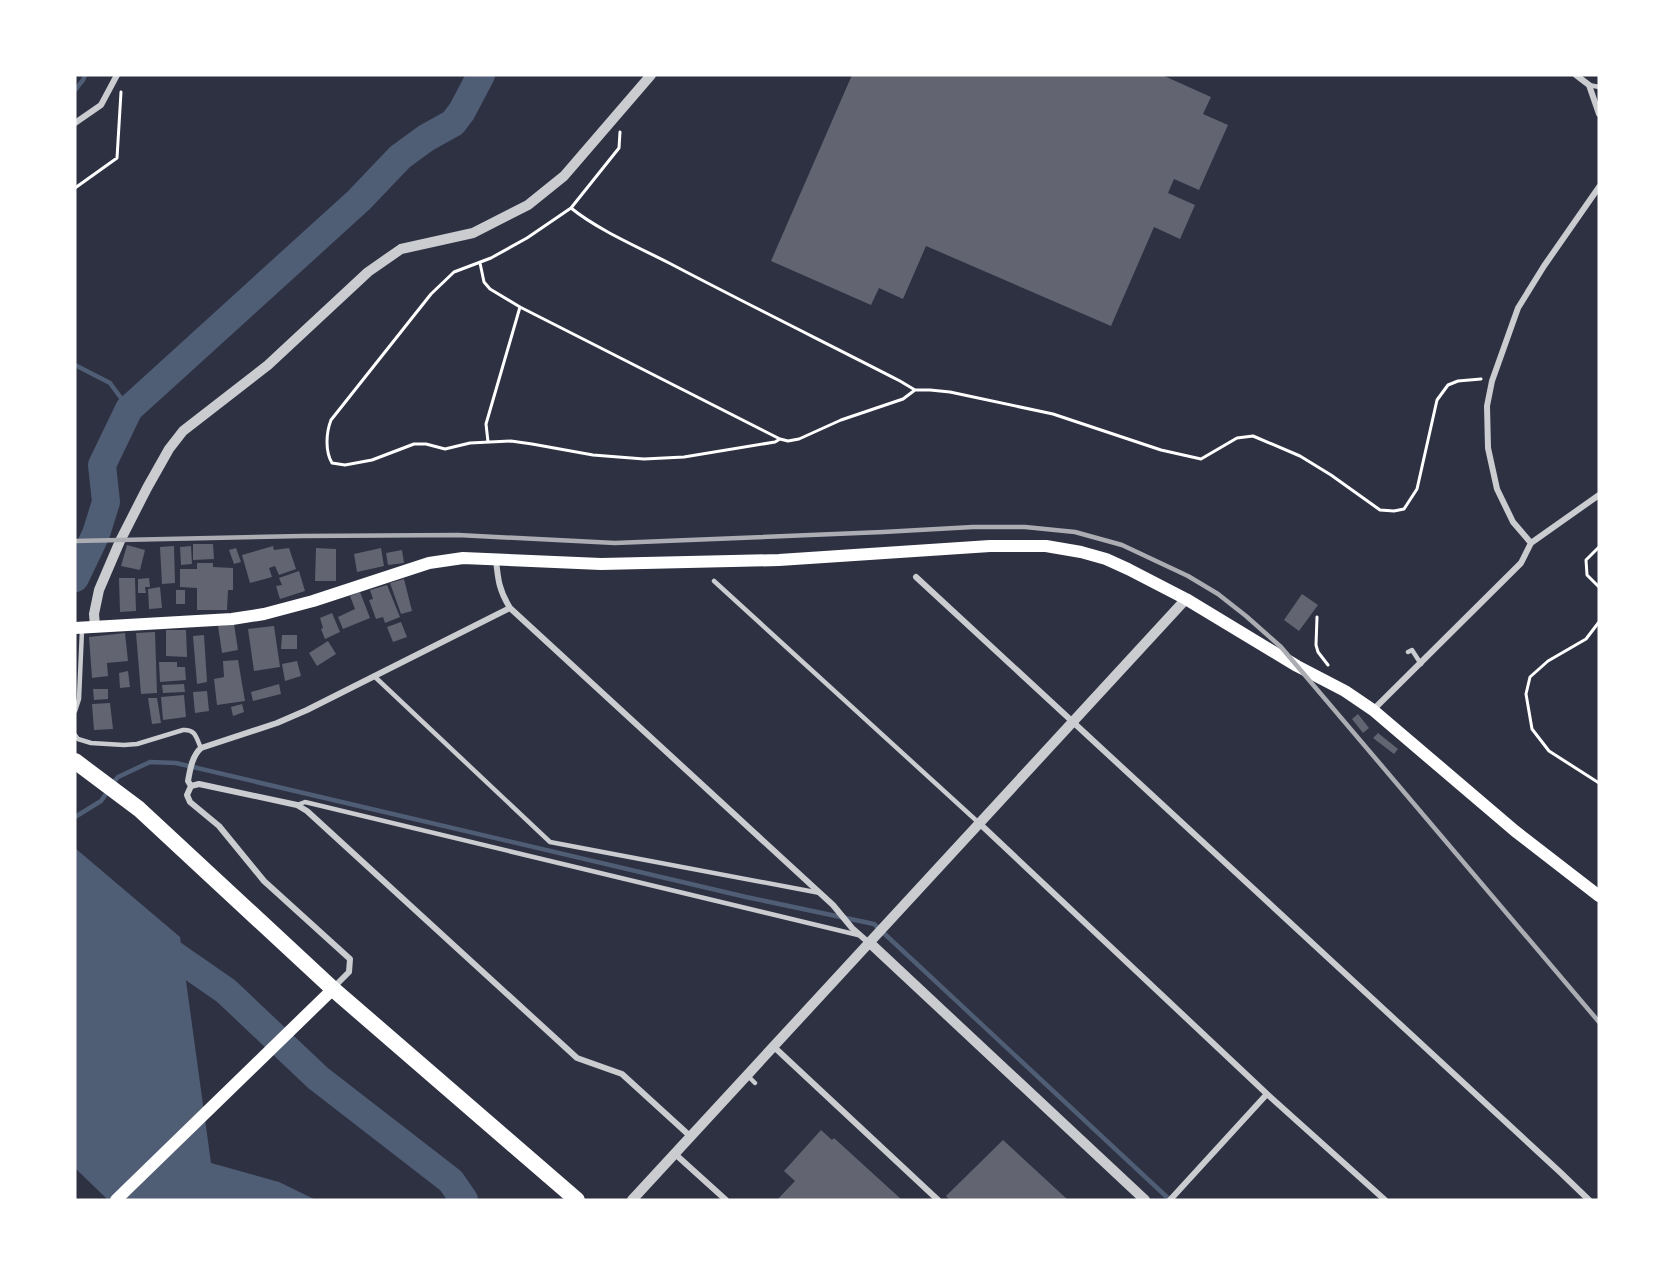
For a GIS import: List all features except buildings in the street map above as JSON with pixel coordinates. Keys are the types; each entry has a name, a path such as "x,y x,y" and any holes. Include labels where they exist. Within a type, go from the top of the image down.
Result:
{"highway":[{"path":"75,761 139,809 333,989 577,1200"}],"main road":[{"path":"78,628 232,619 264,614 313,601 429,563 463,558 601,564 779,560 990,546 1046,546 1081,552 1128,568 1186,599 1297,666 1345,691 1373,710 1515,831 1599,896"},
{"path":"116,1200 333,989"}],"street":[{"path":"75,123 101,105 117,75"},
{"path":"95,626 94,614 97,597 120,541 147,488 183,431 268,365 368,272 401,249 473,233 528,205 564,176 651,75"},
{"path":"1576,75 1589,85 1599,114"},
{"path":"1531,543 1513,522 1497,489 1488,448 1488,406 1492,381 1518,308 1599,187"},
{"path":"1373,710 1521,562 1531,543 1599,495"},
{"path":"496,560 501,594 510,608 821,893 852,928 868,939 1145,1200"},
{"path":"916,577 1588,1200"},
{"path":"632,1200 868,939 888,922 1186,599"},
{"path":"191,786 188,781 193,760 196,752 201,748 307,710 510,608"},
{"path":"191,786 199,784 297,805 307,811 578,1058 622,1074 690,1136"},
{"path":"191,786 187,795 190,802 219,826 264,881 350,958 349,972 333,989"},
{"path":"979,823 1267,1094 1385,1200"},
{"path":"773,1046 938,1200"},
{"path":"1170,1200 1267,1094"},
{"path":"674,1154 726,1200"}],"lane":[{"path":"1589,85 1599,87"},
{"path":"714,581 979,823"},
{"path":"75,711 79,699 78,628"},
{"path":"1408,652 1412,650 1421,664"},
{"path":"374,676 550,842 821,893"},
{"path":"75,735 78,739 91,743 124,746 190,730 194,733 201,748"},
{"path":"297,805 305,802 868,939"},
{"path":"747,1075 755,1083"}],"path":[{"path":"75,188 117,158 121,87"},
{"path":"613,120 620,130 619,148 571,208 527,238 480,263 454,272 431,294 331,420 328,427 327,455 332,463 345,465 372,460 414,444 426,444 445,449 470,443 522,442 593,455 644,459 684,457 776,442 780,439"},
{"path":"571,208 722,291 915,390 950,392 1053,414 1161,450 1201,459 1237,438 1253,436 1300,456 1380,510 1394,512 1404,509 1417,489 1437,400 1448,385 1458,381 1477,379 1492,381"},
{"path":"480,263 484,282 490,289 520,307 780,439 788,441 799,439 841,420 903,399 915,390"},
{"path":"488,442 486,424 520,307"},
{"path":"1599,547 1586,560 1587,575 1599,587"},
{"path":"1317,617 1316,645 1318,652 1330,668"},
{"path":"1599,622 1586,639 1548,661 1530,677 1526,694 1532,729 1549,751 1599,783"}],"water":[{"path":"75,848 180,937 211,1163 279,1182 316,1200 108,1200 75,1168"}],"waterway":[{"path":"75,90 85,75"},
{"path":"75,578 96,534 106,502 102,465 129,409 359,200 400,157 426,138 453,123 481,75"},
{"path":"75,365 110,383 129,409"},
{"path":"112,784 118,777 150,762 176,763 746,897 874,924 1170,1200"},
{"path":"75,817 101,801 108,791"},
{"path":"151,939 226,991 318,1078 451,1181 464,1200"}],"railway":[{"path":"75,541 458,535 615,543 973,527 1025,527 1075,532 1122,545 1188,576 1218,594 1281,647 1599,1022"}]}
